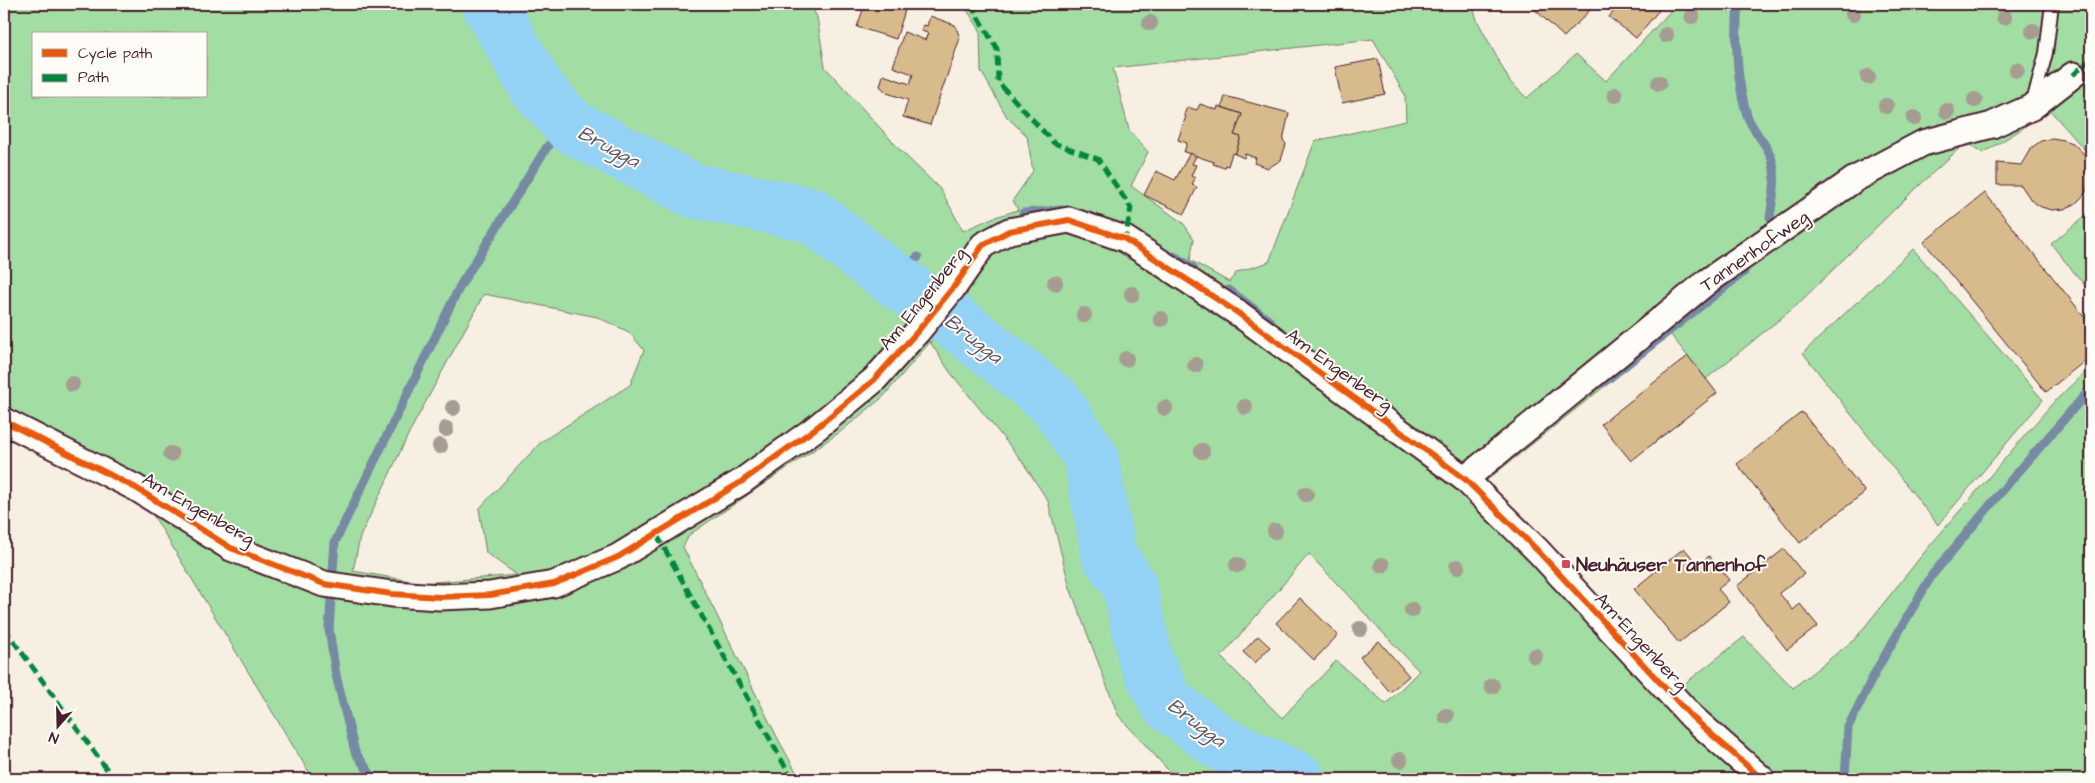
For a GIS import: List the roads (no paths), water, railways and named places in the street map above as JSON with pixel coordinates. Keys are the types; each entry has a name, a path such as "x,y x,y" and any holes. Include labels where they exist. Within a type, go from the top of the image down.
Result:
{"street":[{"name":"Tannenhofweg","path":"1465,479 1708,281 1855,179 1922,143 1992,125 2032,107 2073,75"},
{"name":"Am Engenberg","path":"4,421 136,488 231,548 334,586 392,594 440,597 490,595 554,584 618,558 741,482 816,428 874,380 917,332 956,284 983,245 1009,231 1069,220 1125,239 1238,312 1465,479 1538,551 1692,717 1762,779"}],"lane":[{"path":"2032,107 2046,52 2052,4"}],"waterway":[{"name":"Brugga","path":"489,4 536,87 571,126 692,190 812,215 873,264 967,331 1055,402 1091,457 1109,556 1129,584 1146,660 1166,702 1218,742 1297,779"},
{"path":"1738,4 1737,60 1743,101 1749,120 1769,152 1774,168 1775,176 1770,217"},
{"path":"374,779 355,752 336,675 329,629 335,542 460,286 547,147 571,126"},
{"path":"1023,213 1062,210"},
{"path":"1174,256 1193,268"},
{"path":"894,278 918,257"},
{"path":"1603,383 1744,272"},
{"path":"1229,290 1271,322"},
{"path":"1845,779 1848,727 1877,669 1932,575 2091,388"}],"place":[{"name":"Neuhäuser Tannenhof","path":"1566,564"}]}
